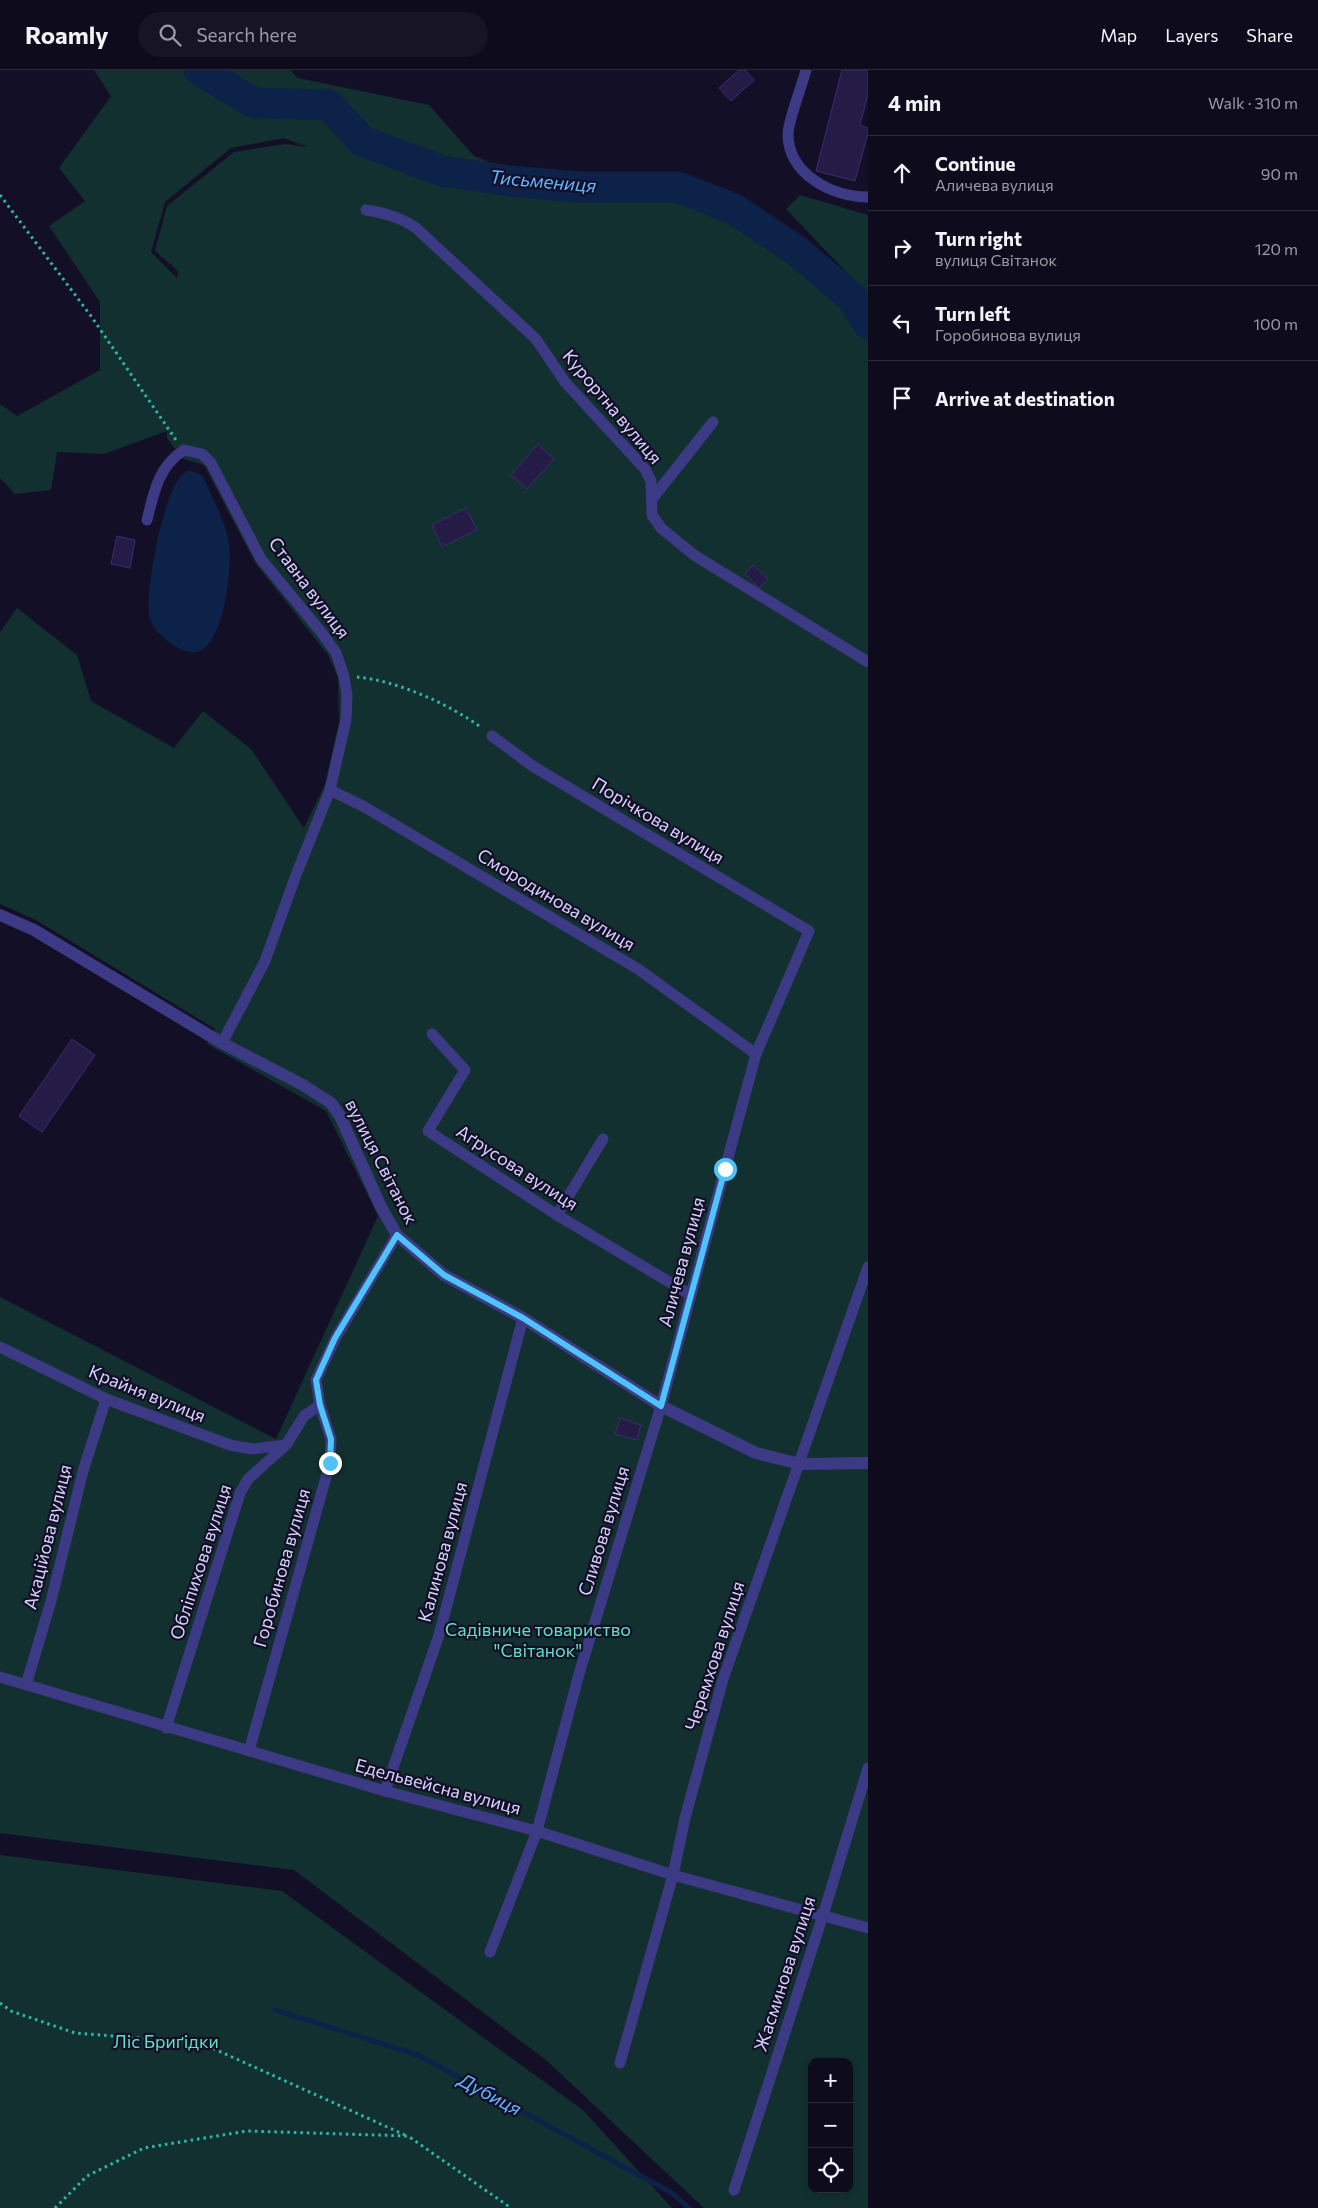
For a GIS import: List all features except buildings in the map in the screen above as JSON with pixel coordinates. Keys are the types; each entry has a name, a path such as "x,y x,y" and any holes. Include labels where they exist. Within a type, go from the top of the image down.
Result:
{"street":[{"name":"вулиця Світанок","path":"0,915 34,930 222,1043 303,1085 331,1103 340,1116 381,1207 397,1235 444,1275 523,1318 661,1406 756,1453 800,1464 868,1462"}],"lane":[{"path":"806,70 788,132 789,146 794,160 808,177 823,186 857,197 868,197"},
{"name":"Курортна вулиця","path":"366,210 404,219 416,228 536,339 565,382 645,468 651,481 652,515 661,528 694,555 868,662"},
{"path":"652,499 713,422"},
{"path":"148,520 155,486 172,458 184,450"},
{"name":"Ставна вулиця","path":"184,450 193,450 202,454 211,462 261,559 322,633 336,653 344,676 347,696 346,720 330,790 296,875 265,961 222,1043"},
{"name":"Порічкова вулиця","path":"492,736 534,767 809,931"},
{"name":"Смородинова вулиця","path":"330,790 372,811 638,969 756,1054"},
{"name":"Аличева вулиця","path":"661,1406 756,1054 809,931"},
{"name":"Аґрусова вулиця","path":"432,1034 465,1070 428,1132 557,1215 691,1295"},
{"path":"557,1215 603,1139"},
{"name":"Горобинова вулиця","path":"249,1751 330,1463 331,1439 320,1405 316,1380 335,1338 397,1235"},
{"name":"Черемхова вулиця","path":"620,2063 673,1875 685,1818 723,1679 868,1268"},
{"name":"Калинова вулиця","path":"385,1791 439,1635 523,1318"},
{"name":"Крайня вулиця","path":"0,1347 106,1399 230,1445 252,1449 286,1445"},
{"name":"Акаційова вулиця","path":"26,1685 51,1601 83,1471 106,1399"},
{"name":"Обліпихова вулиця","path":"166,1728 240,1493 248,1479 286,1445 304,1416 320,1405"},
{"name":"Сливова вулиця","path":"490,1952 537,1831 579,1674 661,1406"},
{"name":"Едельвейсна вулиця","path":"0,1677 166,1728 385,1791 537,1831 673,1875 868,1928"},
{"name":"Жасминова вулиця","path":"734,2190 823,1915 868,1768"}],"path":[{"path":"0,195 91,316 184,450"},
{"path":"344,676 377,680 415,693 454,710 492,736"},
{"path":"0,2003 11,2011 75,2033 201,2043 408,2136 511,2208"},
{"path":"55,2208 87,2176 144,2148 247,2131 408,2136"}],"green space":[{"name":"Садівниче товариство \"Світанок\"","path":"94,70 290,70 298,78 429,105 474,156 577,196 676,197 732,215 793,257 844,303 868,329 868,2208 704,2208 546,2060 294,1870 0,1833 0,1297 276,1439 378,1216 326,1111 207,1044 215,1029 36,920 0,904 0,632 17,608 77,655 91,701 174,748 203,711 251,749 304,828 325,784 339,722 338,678 328,655 256,564 204,465 183,459 167,438 167,431 104,454 57,452 51,490 15,494 0,478 0,404 17,416 100,370 100,302 49,226 85,201 59,168 111,96","holes":["284,138 308,147 285,144 234,152 167,206 155,251 178,271 177,278 151,252 165,202 231,148"]},
{"path":"800,195 868,215 868,295 786,209"},
{"name":"Ліс Бриґідки","path":"0,1855 282,1891 583,2110 672,2208 0,2208"}],"water":[{"path":"189,470 202,475 217,506 230,549 226,599 216,632 209,644 200,651 194,652 187,652 164,638 152,624 149,612 153,561 164,514 178,480"}],"waterway":[{"name":"Тисьмениця","path":"199,70 254,103 329,105 362,141 442,171 511,181 579,187 678,187 734,209 797,251 852,298 868,324"},
{"name":"Дубиця","path":"275,2010 418,2055 672,2193 689,2208"}],"route":[{"path":"330,1463 331,1439 320,1405 316,1380 335,1338 397,1235 444,1275 523,1318 661,1406 725,1169"}]}
